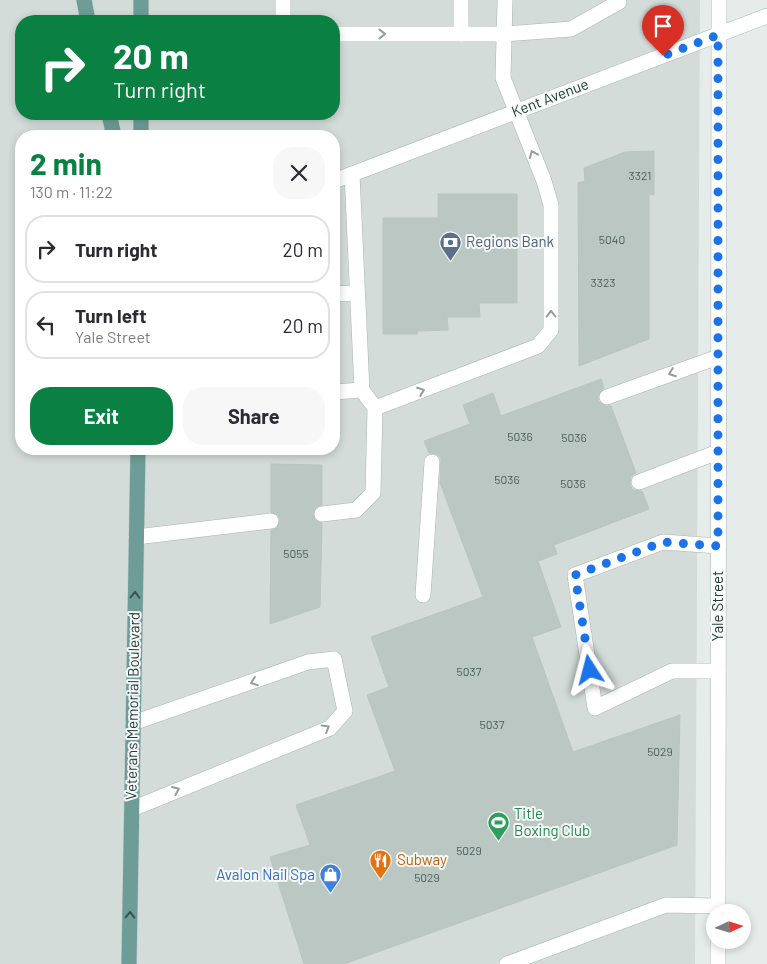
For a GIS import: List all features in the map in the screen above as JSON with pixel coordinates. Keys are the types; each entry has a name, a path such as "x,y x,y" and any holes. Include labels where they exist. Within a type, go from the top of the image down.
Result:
{"main road":[{"path":"84,0 87,15"},
{"path":"141,0 141,15"},
{"name":"Veterans Memorial Boulevard","path":"129,964 138,455"}],"street":[{"path":"283,0 283,15"},
{"path":"461,0 461,34"},
{"path":"375,408 538,346 551,330 551,205 544,181 503,78 505,0"},
{"name":"Yale Street","path":"718,904 719,0"},
{"path":"340,34 504,34 571,29 619,2"},
{"name":"Kent Avenue","path":"340,179 767,16"},
{"path":"322,514 356,510 374,493 375,408 362,390 352,174"},
{"path":"340,294 358,293"},
{"path":"607,397 718,357"},
{"path":"340,392 362,390"},
{"path":"639,482 718,452"},
{"path":"423,595 432,462"},
{"path":"136,537 271,521"},
{"path":"718,546 663,542 575,575 595,708 672,671 718,671"},
{"path":"132,809 330,728 345,711 334,659 308,662 133,723"},
{"path":"507,964 666,905 706,908"},
{"path":"718,949 718,964"}],"shaded area":[{"path":"0,0 700,0 695,964 0,964"}],"building":[{"path":"654,151 654,195 649,194 649,339 579,366 578,183 585,181 584,168 625,152"},
{"name":"Regions Bank","path":"438,194 517,194 517,303 479,303 480,317 447,317 448,330 417,331 418,334 383,334 383,218 438,218"},
{"path":"601,379 604,388 598,395 598,401 605,406 611,406 636,473 631,476 630,485 633,490 642,491 649,509 554,545 557,554 538,561 561,627 532,637 573,752 680,715 677,845 344,964 304,964 270,857 310,845 296,805 395,771 367,695 389,687 371,637 483,597 440,483 441,458 437,454 429,453 424,441 470,424 463,405 493,393 501,416"},
{"path":"271,464 322,465 322,505 316,507 313,515 315,520 322,523 320,607 270,624 271,530 277,528 280,520 278,515 271,512"}],"place":[{"name":"Regions Bank","path":"450,261"},
{"name":"Title Boxing Club","path":"498,842"},
{"name":"Subway","path":"381,879"},
{"name":"Avalon Nail Spa","path":"331,894"}],"route":[{"path":"590,670 575,575 663,542 718,546 718,35 663,56"}]}
